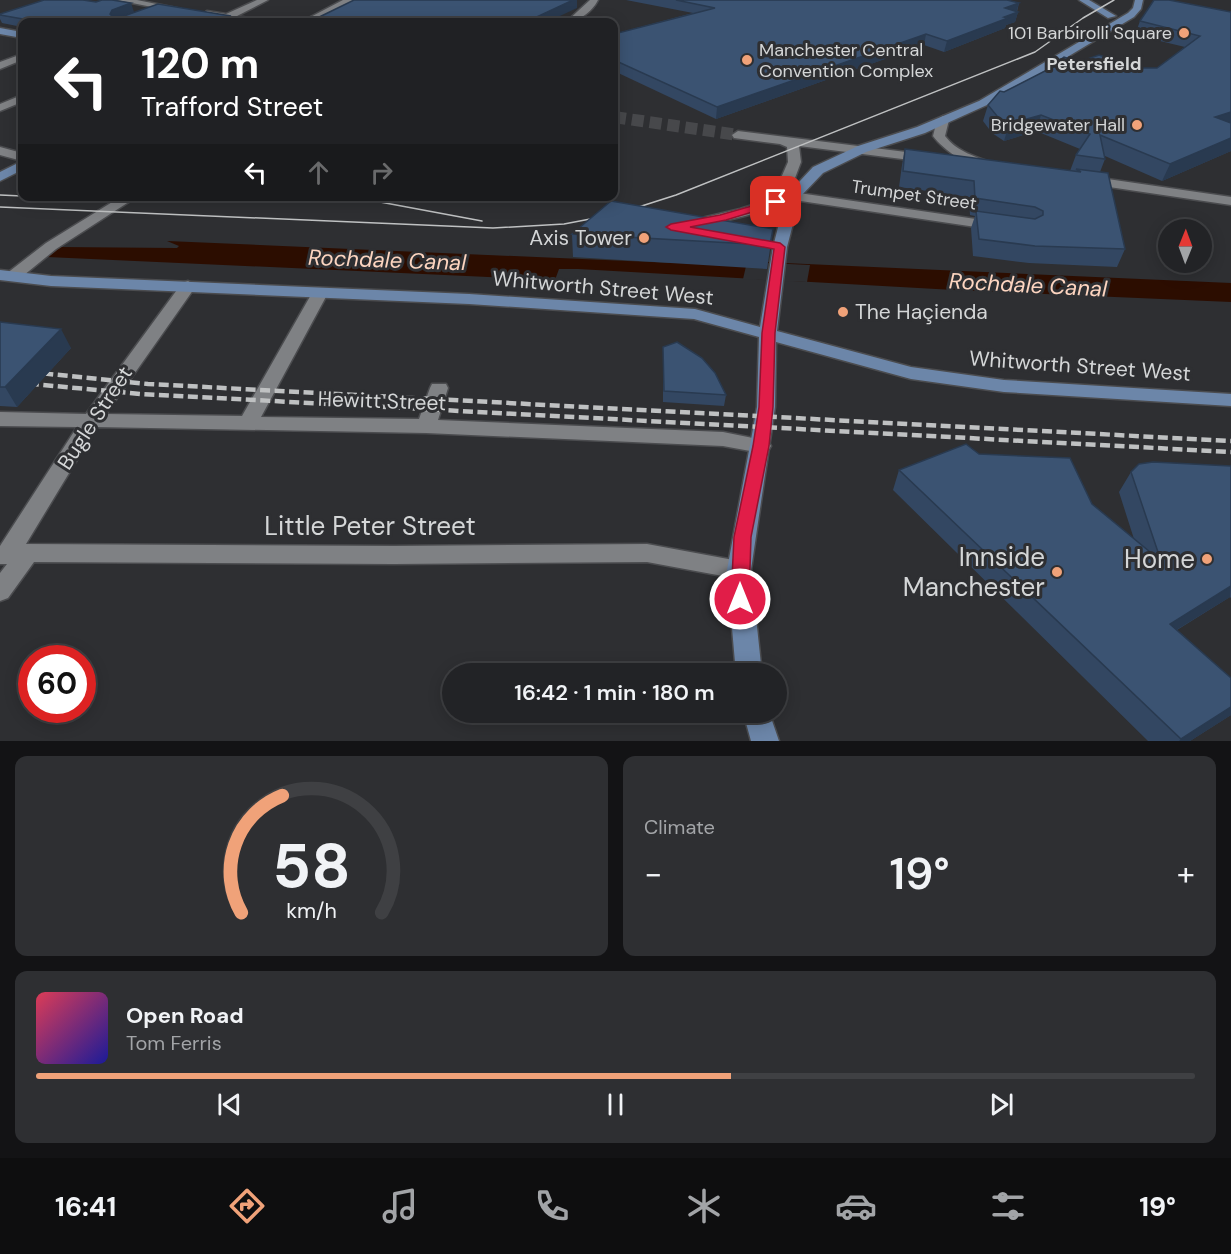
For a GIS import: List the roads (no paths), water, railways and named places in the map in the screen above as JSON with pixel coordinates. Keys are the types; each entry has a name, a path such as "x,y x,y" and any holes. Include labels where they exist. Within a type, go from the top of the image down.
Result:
{"main road":[{"path":"1083,0 1111,16"},
{"path":"1081,43 1080,38 1111,16 1127,6 1141,3"},
{"path":"748,663 739,570 766,407 768,333 775,246 793,196 818,170 862,149 943,120 995,97 1052,64 1081,43 1092,40 1131,15 1141,3"},
{"path":"0,30 18,34"},
{"path":"0,177 18,167"},
{"name":"Whitworth Street West","path":"6,276 679,312 709,317 894,369 946,378 1004,386 1231,400"},
{"path":"759,723 765,741"}],"street":[{"path":"121,0 183,10"},
{"path":"227,17 264,0"},
{"path":"314,18 350,0"},
{"path":"575,18 594,0"},
{"path":"146,12 162,7"},
{"path":"194,12 233,18"},
{"path":"0,66 18,59"},
{"path":"0,108 18,100"},
{"path":"738,135 995,167 957,152 944,144 939,136 943,120"},
{"path":"716,235 681,227 722,218 793,196 788,178 794,166 795,151 793,145 782,140"},
{"path":"0,151 18,156"},
{"path":"1069,178 1231,201"},
{"name":"Trumpet Street","path":"793,196 1009,227"},
{"path":"6,276 124,201"},
{"name":"Bugle Street","path":"0,591 12,554 91,421 188,286"},
{"path":"249,421 320,293"},
{"path":"426,426 439,388"},
{"name":"Hewitt Street","path":"0,419 249,421 426,426 723,439 761,446"},
{"name":"Little Peter Street","path":"12,554 647,553 739,570"}],"water":[{"name":"Rochdale Canal","path":"167,241 673,263 715,260 1231,283 1231,302 954,290 578,269 559,269 555,280 47,257 59,247 177,248 179,246"}],"tunnel":[{"path":"618,118 738,135"}],"tram line":[{"path":"626,211 676,195 1035,52 1083,18 1114,0"},
{"path":"0,195 18,196"},
{"path":"366,201 482,221"},
{"path":"0,207 493,228 564,224 606,216"}],"railway":[{"path":"0,369 148,384 1231,441"},
{"path":"0,381 141,394 1231,452"}],"place":[{"name":"101 Barbirolli Square","path":"1184,33"},
{"name":"Manchester Central Convention Complex","path":"747,60"},
{"name":"Bridgewater Hall","path":"1137,125"},
{"name":"Axis Tower","path":"644,238"},
{"name":"The Haçienda","path":"843,312"},
{"name":"Home","path":"1207,559"},
{"name":"Innside Manchester","path":"1057,572"}],"district":[{"name":"Petersfield","path":"1094,64"}]}
